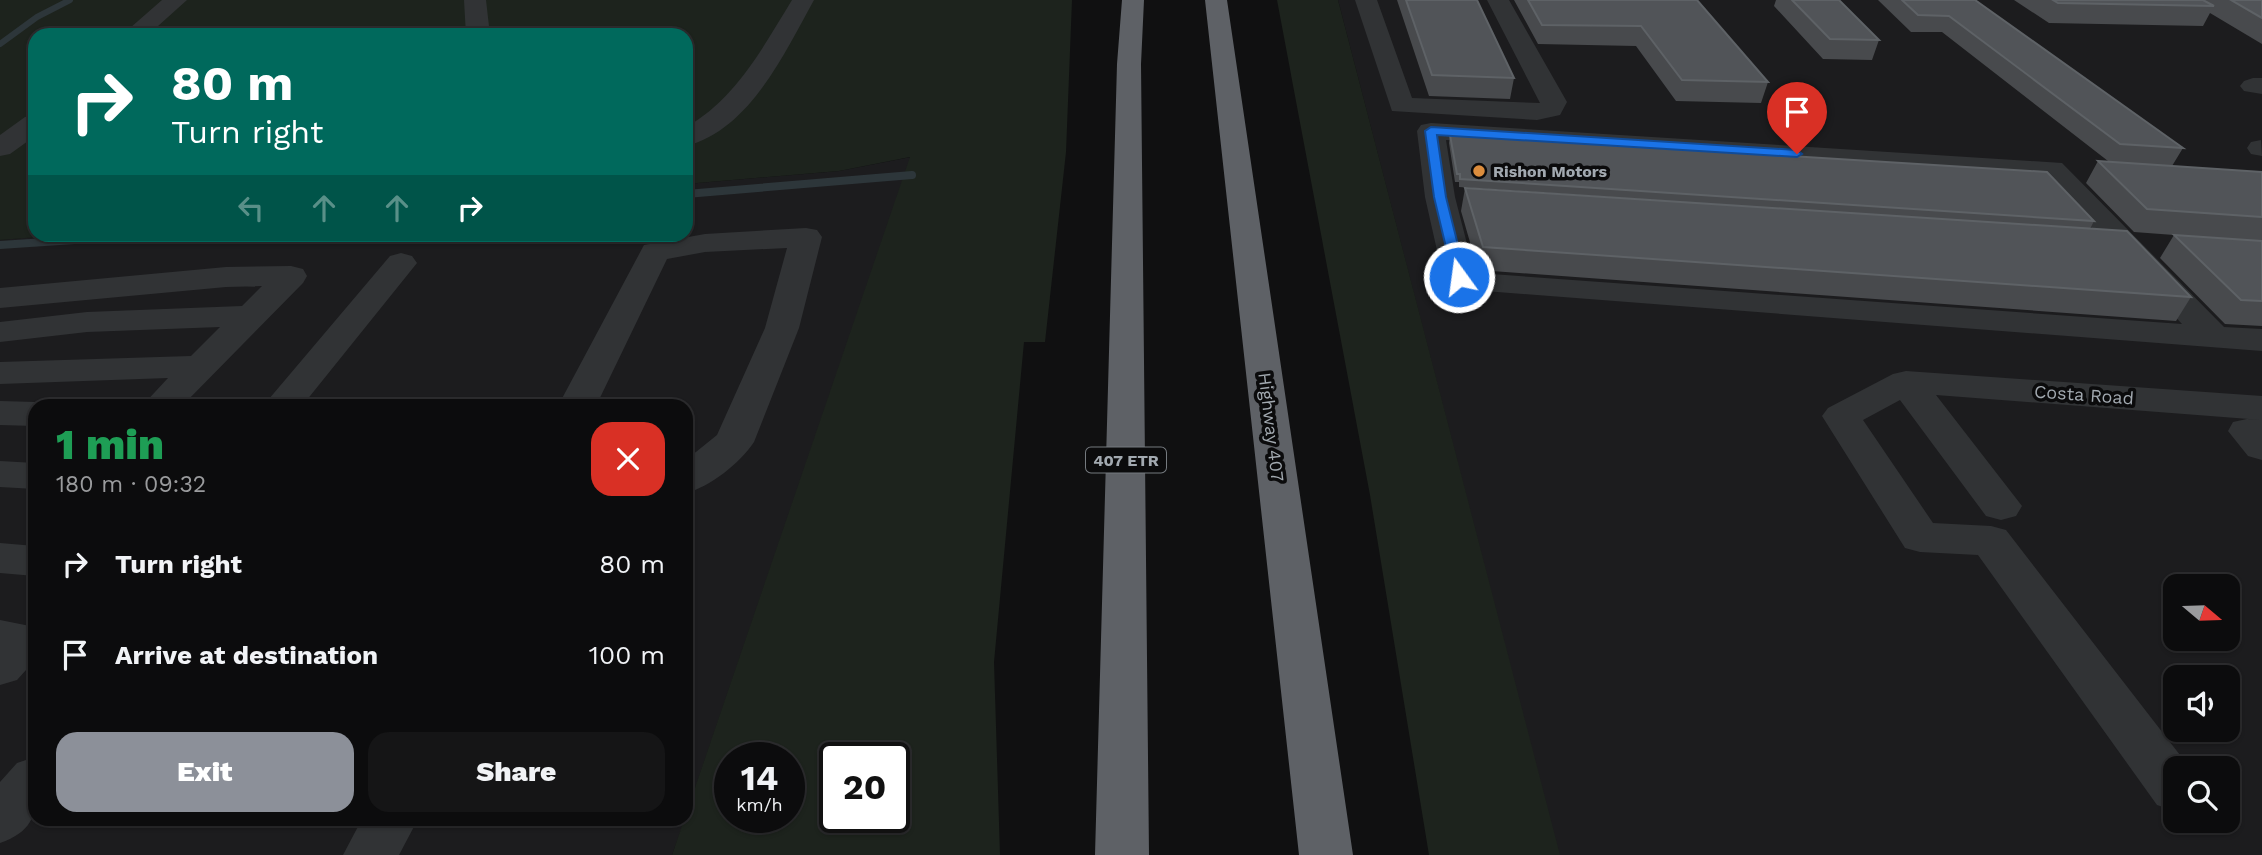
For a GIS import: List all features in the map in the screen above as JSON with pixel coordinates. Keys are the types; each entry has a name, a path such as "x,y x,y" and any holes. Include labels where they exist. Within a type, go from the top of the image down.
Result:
{"highway":[{"path":"1115,0 1129,64"},
{"name":"407 ETR","path":"1122,855 1129,64 1133,0"},
{"name":"Highway 407","path":"1216,0 1325,855"},
{"path":"1229,98 1240,0"}],"street":[{"path":"142,28 176,0"},
{"path":"475,0 477,28"},
{"path":"693,134 721,118 758,76 803,0"},
{"path":"1366,0 1401,104 1524,111 1551,109 1553,102 1498,0"},
{"path":"0,148 28,128"},
{"path":"2091,172 1431,131 1454,198 1459,277 1471,282 2262,340"},
{"path":"2052,169 2214,337"},
{"path":"581,399 655,251 705,243 806,237 782,328 734,442 693,474"},
{"path":"2085,241 2167,247"},
{"path":"288,399 401,263"},
{"path":"0,298 226,277 291,276 168,399"},
{"path":"0,332 87,322 251,316"},
{"path":"0,373 202,366"},
{"path":"2001,506 1906,382 1841,416 1920,537 1991,541 2163,773"},
{"name":"Costa Road","path":"1906,382 2262,408"},
{"path":"0,413 28,414"},
{"path":"2262,432 2247,431 2262,447"},
{"path":"0,474 28,476"},
{"path":"0,558 28,560"},
{"path":"0,638 24,640 0,667"},
{"path":"0,820 28,787"},
{"path":"370,855 387,826"}],"shaded area":[{"path":"0,0 1072,0 1066,152 1045,342 1024,342 994,662 1000,855 672,855 682,826 693,826 693,793 910,157 839,171 693,183 693,28 28,28 28,238 0,240"},
{"path":"1277,0 1338,0 1560,855 1429,855 1370,495"},
{"path":"1338,0 2262,0 2262,855 1559,855"},
{"path":"911,157 693,795 693,399 28,399 28,826 682,826 672,855 0,855 0,240 28,237 28,242 693,242 693,183 839,171"}],"building":[{"path":"1406,0 1477,0 1514,78 1432,75"},
{"path":"1528,0 1697,0 1768,82 1682,80 1641,26 1542,25"},
{"path":"1792,0 1839,0 1879,40 1830,39"},
{"path":"1902,0 1975,0 2183,148 2120,144 1949,16 1918,15"},
{"path":"2053,0 2203,0 2214,6 2058,3"},
{"path":"2231,0 2262,0 2262,18"},
{"path":"1450,135 2047,172 2094,221 1460,179"},
{"path":"2098,161 2262,172 2262,217 2147,209"},
{"path":"1465,188 2127,231 2191,297 1483,247"},
{"path":"2174,235 2262,241 2262,301 2241,300"}],"waterway":[{"path":"0,44 37,17 70,0"},
{"path":"693,193 912,175"},
{"path":"0,245 45,242"}],"place":[{"name":"Rishon Motors","path":"1479,171"}],"route":[{"path":"1459,277 1440,197 1431,131 1797,154"}]}
